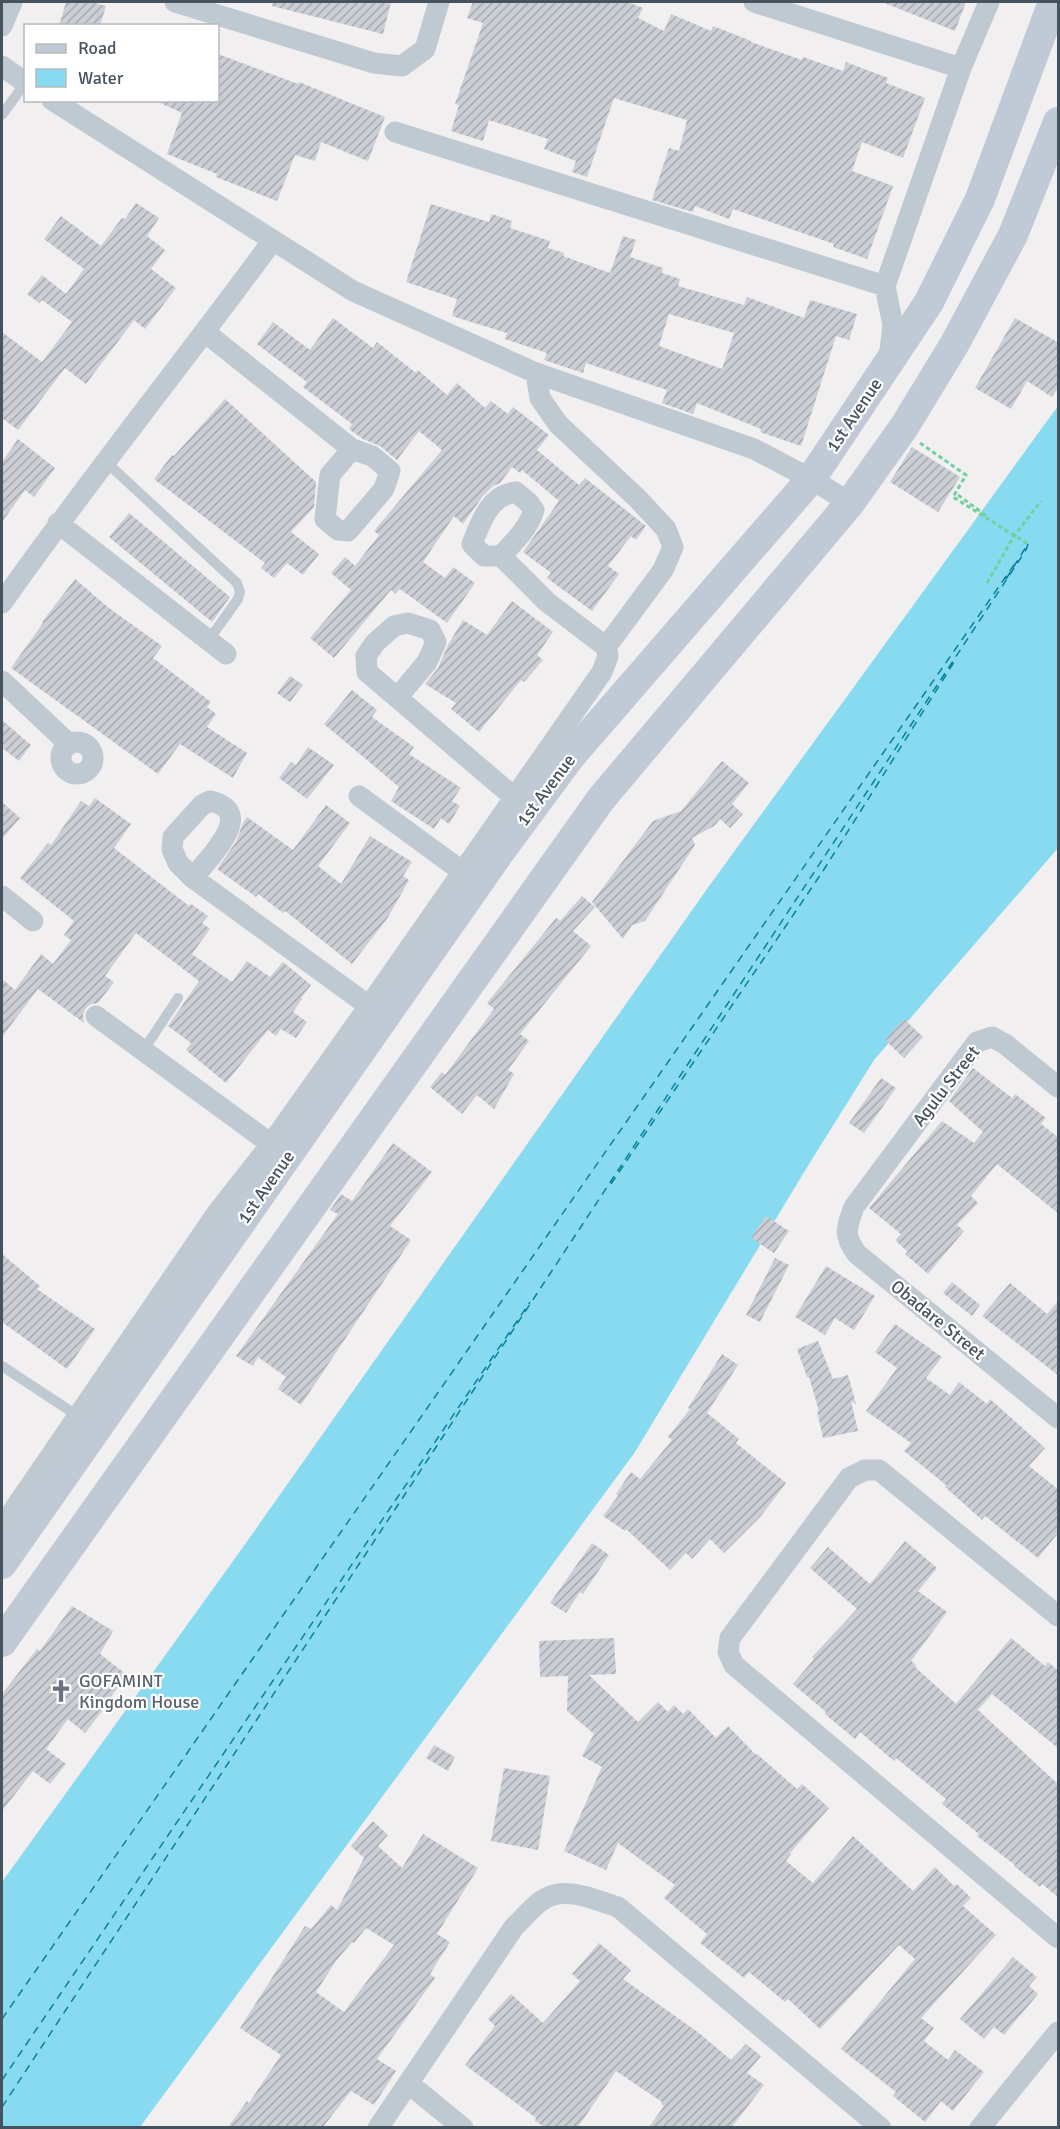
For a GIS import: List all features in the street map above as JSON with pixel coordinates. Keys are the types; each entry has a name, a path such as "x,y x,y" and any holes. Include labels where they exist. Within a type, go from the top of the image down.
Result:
{"main road":[{"name":"1st Avenue","path":"2,1564 502,849 570,757 811,479 929,302 980,199 1053,2"},
{"path":"2,1642 601,799 850,504 904,427 954,345 1013,235 1059,122"}],"street":[{"path":"2,26 12,2"},
{"path":"175,2 374,63 402,66 425,49 439,2"},
{"path":"754,2 961,68"},
{"path":"889,361 893,325 885,286 961,68 989,2"},
{"path":"2,66 24,82"},
{"path":"55,102 353,291 536,373 754,449 811,479 850,504"},
{"path":"395,132 885,286"},
{"path":"2,603 58,523 206,333 273,240"},
{"path":"206,333 352,449"},
{"path":"536,373 540,398 558,424 666,529 673,547 663,570 606,647"},
{"path":"58,523 226,654"},
{"path":"2,1527 217,1213 271,1144 602,672 608,656 606,647 547,602 501,556"},
{"path":"2,681 69,744"},
{"path":"397,698 515,798"},
{"path":"359,796 463,872"},
{"path":"193,878 369,1006"},
{"path":"2,896 33,921"},
{"path":"96,1016 271,1144"},
{"name":"Agulu Street","path":"854,1207 977,1042 992,1037 1005,1044 1059,1087"},
{"name":"Obadare Street","path":"854,1207 847,1225 847,1239 857,1254 1059,1418"},
{"path":"1059,1616 879,1470 865,1470 849,1478 730,1638 728,1652 734,1665 1059,1938"},
{"path":"378,2127 514,1928 542,1900 558,1894 575,1894 618,1907 881,2127"},
{"path":"980,2127 1059,2032"},
{"path":"408,2083 463,2127"}],"lane":[{"path":"2,115 24,84"},
{"path":"106,462 237,583 240,592 238,599 208,641"},
{"path":"142,1050 178,998"},
{"path":"2,1366 78,1416"}],"path":[{"path":"904,427 923,447 966,475 953,497 1028,544"},
{"path":"958,495 1014,536"},
{"path":"987,583 1014,536 1041,501"}],"water":[{"path":"1058,406 1058,848 874,1060 635,1452 140,2127 2,2128 2,1882 241,1550 707,889"}],"building":[{"path":"66,2 91,2 106,6 101,24 60,24"},
{"path":"273,2 391,2 383,34 272,6"},
{"path":"473,2 628,2 643,8 638,18 664,31 671,14 711,31 713,26 802,60 803,57 843,71 846,62 888,78 886,83 925,98 903,158 862,142 852,171 893,186 867,259 833,247 834,244 733,209 729,219 695,206 693,212 652,200 669,148 679,151 687,120 614,98 587,177 572,172 576,161 544,149 548,139 489,120 483,141 451,131 459,105 455,104 483,23 467,18"},
{"path":"882,2 966,2 955,31"},
{"path":"219,54 298,84 299,82 385,117 368,161 321,142 315,161 295,155 277,201 216,177 217,174 167,154 182,113 158,102 219,102"},
{"path":"136,203 159,218 147,236 165,250 151,269 176,288 145,329 134,320 86,384 65,368 18,430 2,418 2,332 42,362 72,322 42,300 39,303 27,294 42,275 66,294 84,269 44,239 61,216 101,246"},
{"path":"431,204 489,222 492,214 512,221 510,228 550,241 548,248 564,253 563,256 610,273 623,236 636,240 630,257 663,268 662,273 680,279 678,286 744,305 747,297 804,318 810,300 857,314 849,340 836,336 801,446 760,432 761,429 697,403 693,414 662,403 667,390 586,363 583,373 544,360 547,353 505,339 507,333 452,316 457,299 406,282","holes":["669,314 734,333 722,369 659,346"]},
{"path":"333,318 373,348 377,342 416,373 418,370 447,395 457,383 485,408 491,401 508,414 513,407 549,435 537,450 579,485 585,478 646,526 636,540 631,536 608,566 619,574 592,611 547,578 551,573 523,552 559,501 522,470 520,473 512,467 500,483 493,486 483,496 463,524 454,516 423,562 445,578 453,567 475,583 447,623 400,589 395,594 391,590 334,658 310,638 351,590 331,573 345,557 355,566 379,535 374,531 442,450 419,431 397,460 380,446 363,439 349,429 352,424 303,387 307,382 257,344 273,322 310,350"},
{"path":"1015,318 1059,343 1059,386 1052,397 1027,381 1011,409 975,388"},
{"path":"225,399 316,482 314,507 291,532 319,554 303,575 287,563 274,578 261,568 265,563 154,479 172,455 174,456"},
{"path":"18,439 55,468 34,497 25,490 2,522 2,462"},
{"path":"912,447 960,477 938,512 890,482"},
{"path":"129,513 230,597 212,622 109,537"},
{"path":"75,579 109,608 162,646 153,658 211,702 207,707 216,714 207,727 247,753 233,778 180,744 158,774 11,668"},
{"path":"512,601 553,632 537,655 543,660 524,682 521,680 479,732 451,709 456,703 425,684 438,668 463,620 487,635"},
{"path":"290,676 303,685 290,702 277,693"},
{"path":"352,690 377,710 372,717 414,747 409,754 461,788 452,801 460,806 449,824 441,818 434,829 391,801 399,787 324,724"},
{"path":"2,720 31,745 19,761 2,748"},
{"path":"308,747 334,765 307,799 279,778 291,762 296,765"},
{"path":"722,761 749,783 732,804 743,814 730,828 720,819 714,826 692,838 695,845 645,921 632,925 623,939 592,902 653,821 681,811"},
{"path":"95,798 131,824 114,848 189,906 191,904 208,916 202,923 210,929 192,954 232,982 247,961 270,977 283,962 311,985 293,1012 307,1022 296,1038 281,1029 276,1036 268,1030 226,1083 186,1050 191,1043 168,1026 199,981 136,933 105,976 114,982 98,1003 86,1008 83,1014 84,1023 38,989 2,1037 2,979 15,990 41,954 53,964 71,940 64,935 74,921 20,878 48,843 51,845 81,801 89,806"},
{"path":"2,802 20,818 2,839"},
{"path":"326,805 350,823 318,866 341,884 370,836 412,862 403,876 409,880 387,919 352,964 285,911 283,913 258,894 256,897 217,869 236,842 247,817 293,850"},
{"path":"582,896 595,907 573,931 591,946 520,1034 529,1041 508,1070 514,1074 494,1109 477,1095 462,1114 430,1087 442,1072 445,1075 494,1009 487,1003 556,918 560,921"},
{"path":"904,1019 923,1037 904,1058 885,1040"},
{"path":"973,1068 1012,1098 1015,1094 1046,1118 1041,1124 1059,1138 1059,1214 997,1164 971,1196 978,1203 957,1225 964,1231 928,1274 905,1254 908,1252 895,1240 901,1234 869,1208 942,1121 974,1143 983,1132 949,1101"},
{"path":"881,1078 896,1088 864,1133 849,1123"},
{"path":"393,1143 432,1172 390,1226 411,1240 301,1405 278,1389 286,1377 258,1357 253,1366 236,1356 338,1214 330,1210 341,1194 352,1201"},
{"path":"766,1216 789,1231 774,1253 751,1238"},
{"path":"2,1254 40,1286 37,1289 95,1329 67,1369 2,1322"},
{"path":"775,1258 789,1265 760,1322 746,1315"},
{"path":"826,1266 875,1296 854,1330 835,1318 825,1335 795,1317"},
{"path":"952,1282 980,1305 972,1316 943,1293"},
{"path":"1010,1283 1047,1314 1059,1300 1059,1376 982,1316"},
{"path":"895,1324 942,1357 926,1378 950,1395 959,1382 987,1404 990,1399 1045,1448 1029,1466 1059,1490 1059,1532 1038,1558 985,1516 982,1520 945,1487 946,1485 904,1451 911,1443 866,1411 897,1368 875,1352"},
{"path":"818,1341 833,1379 848,1375 856,1404 851,1401 858,1431 823,1438 817,1411 819,1411 809,1377 807,1377 797,1349"},
{"path":"722,1354 738,1365 707,1413 739,1439 736,1443 786,1483 761,1516 724,1553 710,1539 692,1559 686,1553 670,1570 626,1529 625,1531 603,1516 618,1496 616,1494 631,1472 640,1479 672,1440 668,1437 690,1409 688,1408"},
{"path":"905,1541 937,1568 918,1591 947,1612 911,1661 956,1704 1011,1638 1045,1666 1048,1662 1059,1671 1059,1749 992,1694 978,1710 1059,1785 1059,1898 1042,1884 1040,1887 977,1836 979,1834 942,1804 946,1799 896,1758 894,1761 860,1732 855,1739 793,1684 814,1659 812,1657 857,1609 810,1568 828,1547 870,1584"},
{"path":"592,1543 609,1555 583,1594 580,1592 566,1613 550,1603"},
{"path":"72,1606 113,1631 100,1654 127,1675 85,1733 68,1719 46,1749 66,1764 50,1784 33,1771 2,1811 2,1694 37,1649 40,1651"},
{"path":"614,1638 616,1674 589,1675 638,1722 658,1702 668,1712 674,1705 683,1714 688,1709 716,1738 728,1726 756,1755 797,1789 802,1784 829,1808 790,1853 786,1861 813,1883 853,1836 913,1891 935,1867 954,1886 957,1884 971,1898 963,1906 996,1935 921,2018 934,2028 924,2041 948,2060 955,2050 984,2072 953,2111 941,2101 925,2122 893,2096 896,2092 841,2049 915,1959 899,1945 820,2029 788,1999 785,2002 749,1972 744,1978 700,1943 707,1934 664,1898 675,1885 618,1843 606,1870 564,1851 602,1767 582,1756 594,1734 567,1711 568,1676 540,1677 539,1641"},
{"path":"434,1745 455,1757 448,1771 426,1758"},
{"path":"504,1768 550,1776 538,1850 491,1841"},
{"path":"373,1821 388,1835 378,1846 402,1868 423,1834 478,1868 437,1934 450,1942 430,1974 435,1978 377,2059 396,2071 374,2105 351,2091 323,2127 228,2127 247,2101 249,2103 281,2055 240,2028 305,1926 311,1929 331,1905 337,1910 364,1858 351,1846","holes":["366,1928 394,1945 344,2012 316,1992 336,1961"]},
{"path":"599,1943 631,1970 623,1979 699,2033 731,2060 746,2044 761,2056 747,2073 764,2085 732,2127 649,2127 664,2106 662,2102 616,2071 578,2127 545,2127 465,2065 495,2026 488,2019 511,1994 543,2023 580,1981 572,1974"},
{"path":"1013,1957 1037,1977 1029,1986 1038,1994 1004,2035 994,2027 984,2039 960,2019"}],"ferry route":[{"path":"2,2107 1028,544"},
{"path":"1006,579 1026,547"},
{"path":"2,2019 1016,562"},
{"path":"611,1184 823,871 956,659"},
{"path":"2,2080 530,1302"}],"place":[{"name":"GOFAMINT Kingdom House","path":"61,1691"}]}
